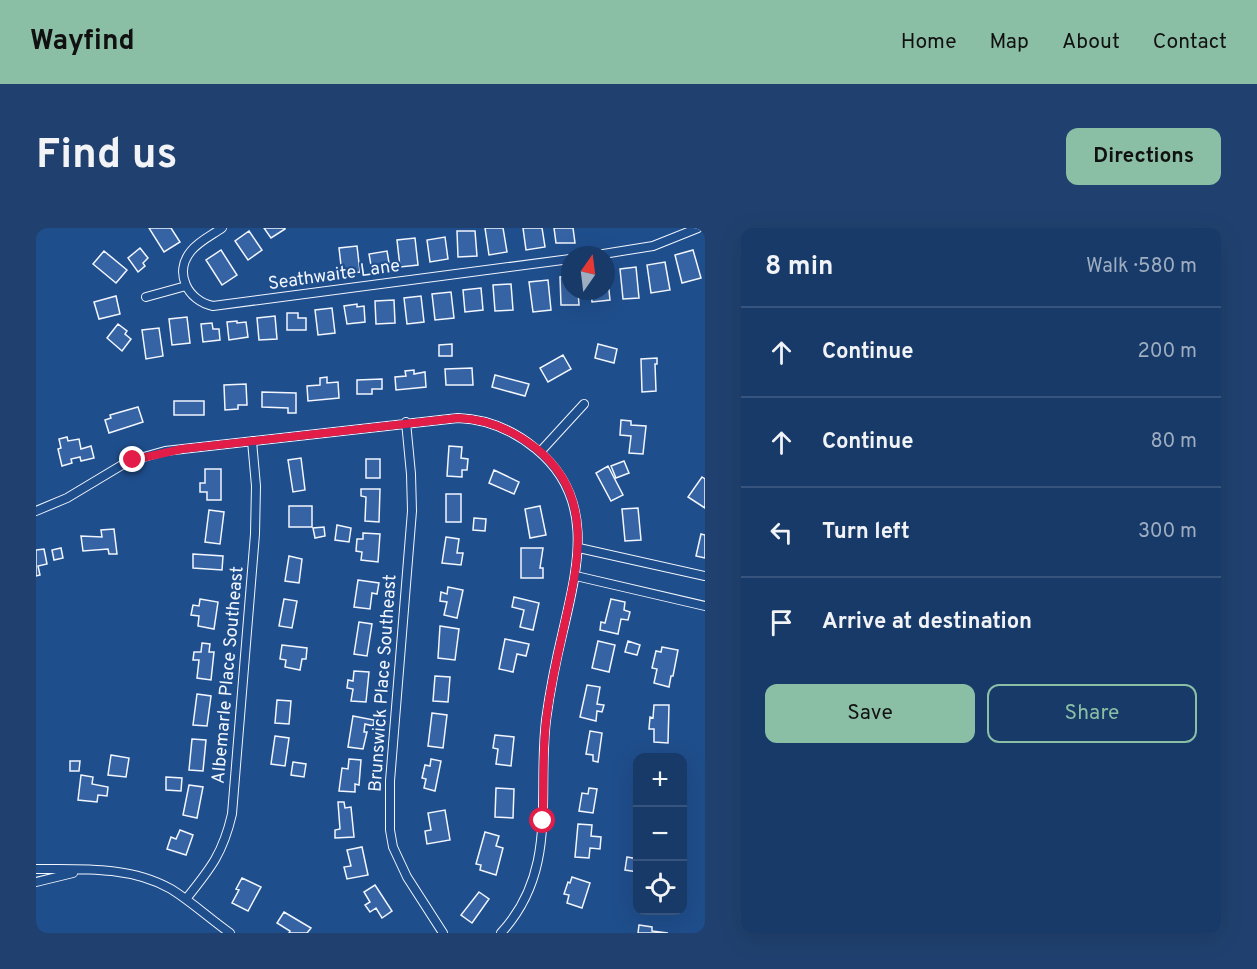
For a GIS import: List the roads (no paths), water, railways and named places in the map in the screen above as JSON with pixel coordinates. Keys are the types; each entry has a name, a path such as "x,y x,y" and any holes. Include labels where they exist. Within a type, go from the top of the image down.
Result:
{"street":[{"path":"146,297 186,286 184,270 188,254 222,228"},
{"path":"615,252 653,246 698,228"},
{"name":"Seathwaite Lane","path":"186,286 196,300 221,306 561,260"},
{"path":"540,452 584,405"},
{"path":"36,511 67,498 133,460 165,451 406,422 458,418 486,421 515,434 540,452 561,476 572,500 577,517 579,548 576,576 548,708 544,752 543,836 538,863 522,903 501,933"},
{"name":"Brunswick Place Southeast","path":"406,422 412,511 390,780 390,830 393,847 407,877 443,933"},
{"name":"Albemarle Place Southeast","path":"186,899 217,860 232,814 255,534 256,486 252,441"},
{"path":"579,548 705,576"},
{"path":"576,576 705,606"},
{"path":"36,869 114,872 141,876 186,899 230,933"},
{"path":"36,882 84,870"}]}
